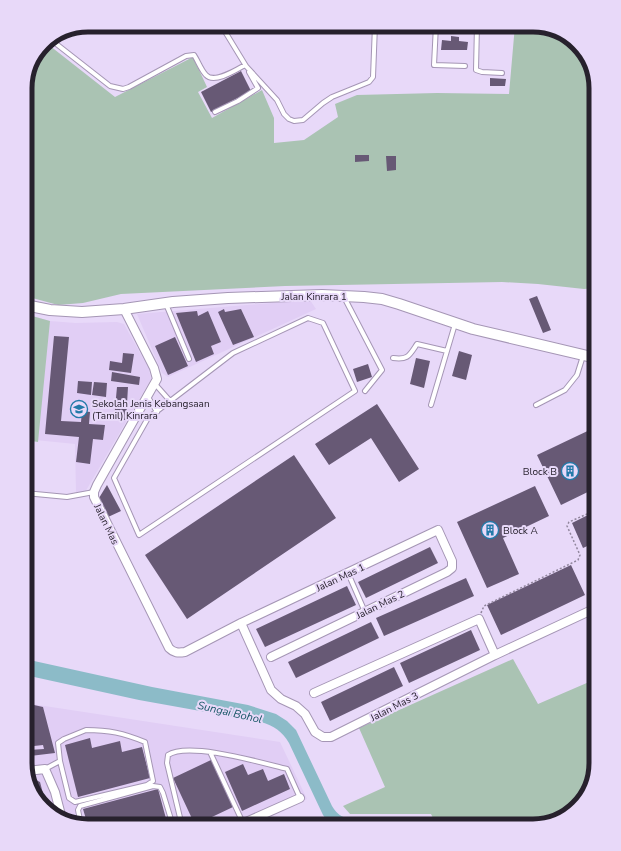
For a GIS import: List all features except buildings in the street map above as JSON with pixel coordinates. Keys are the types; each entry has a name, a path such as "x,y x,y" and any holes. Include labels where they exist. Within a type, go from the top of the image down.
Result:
{"street":[{"name":"Jalan Kinrara 1","path":"32,306 64,312 82,312 228,298 342,295 388,301 455,324 589,356"},
{"path":"124,309 154,368 157,376 155,384"},
{"name":"Jalan Mas","path":"155,384 97,485 94,492 96,501 169,648 176,652 185,652 241,623"},
{"name":"Jalan Mas 1","path":"241,623 348,574 438,530"},
{"name":"Jalan Mas 2","path":"271,657 450,570 452,568 452,561 438,530"},
{"name":"Jalan Mas 3","path":"241,623 271,690 281,699 296,706 305,714 315,732 323,737 331,737 495,655 589,611"},
{"path":"314,693 479,618 495,655"},
{"path":"32,770 45,769 55,792 60,812"},
{"path":"252,819 300,798"}],"lane":[{"path":"215,112 238,101 258,88 225,32"},
{"path":"245,65 277,100 284,114 289,119 294,121 303,120 328,100 369,82 373,77 375,32"},
{"path":"436,32 434,65 465,66"},
{"path":"477,32 476,70 482,72 502,73"},
{"path":"55,43 110,86 117,88 129,87 186,56 194,55 206,75 211,78 219,78 245,65"},
{"path":"342,295 382,370 365,391"},
{"path":"166,303 189,360"},
{"path":"308,318 323,323 355,391 139,535 114,478 148,418 171,402 233,353 308,318"},
{"path":"432,405 455,324"},
{"path":"393,358 402,359 409,357 417,344 447,351"},
{"path":"536,405 565,390 577,375 584,355"},
{"path":"155,384 171,402"},
{"path":"148,397 157,412"},
{"path":"32,494 67,497 94,492"},
{"path":"348,574 365,612"},
{"path":"86,730 106,730 127,734 145,742 153,781 147,785 75,802 69,798 60,761 58,743 86,730"},
{"path":"180,819 167,763 168,755 172,752 195,750 210,752 287,769 300,798"},
{"path":"210,752 238,819"},
{"path":"45,769 60,761"},
{"path":"80,818 78,810 80,806 153,786 160,787 171,819"}],"path":[{"path":"479,618 484,606 578,560 580,555 567,526 569,522 589,513"}],"shaded area":[{"path":"514,32 537,32 555,36 573,48 585,66 589,80 589,289 502,282 285,286 121,294 83,303 58,305 32,298 32,84 38,63 51,46 115,97 193,57 207,87 198,92 212,118 262,90 274,118 274,143 304,140 338,117 335,104 357,95 437,93 509,94"},
{"path":"310,300 316,309 168,377 162,373 137,314"},
{"name":"Sekolah Jenis Kebangsaan (Tamil) Kinrara","path":"32,316 50,321 75,323 117,322 124,324 149,369 151,379 84,494 76,492 75,444 32,440"},
{"path":"32,316 50,321 38,442 32,441"},
{"path":"513,659 538,704 589,682 589,771 585,785 573,803 555,815 541,819 434,819 431,814 350,814 343,806 385,787 359,728"},
{"path":"32,704 280,742 307,799 264,819 84,819 70,816 57,810 51,805 36,785 32,771"}],"water":[{"name":"Sungai Bohol","path":"32,661 152,687 248,705 276,714 287,721 296,730 336,812 347,818 360,819 326,819 289,743 284,735 274,727 261,722 139,700 32,677"}],"place":[{"name":"Sekolah Jenis Kebangsaan (Tamil) Kinrara","path":"79,409"},
{"name":"Block B","path":"570,471"},
{"name":"Block A","path":"490,530"}]}
